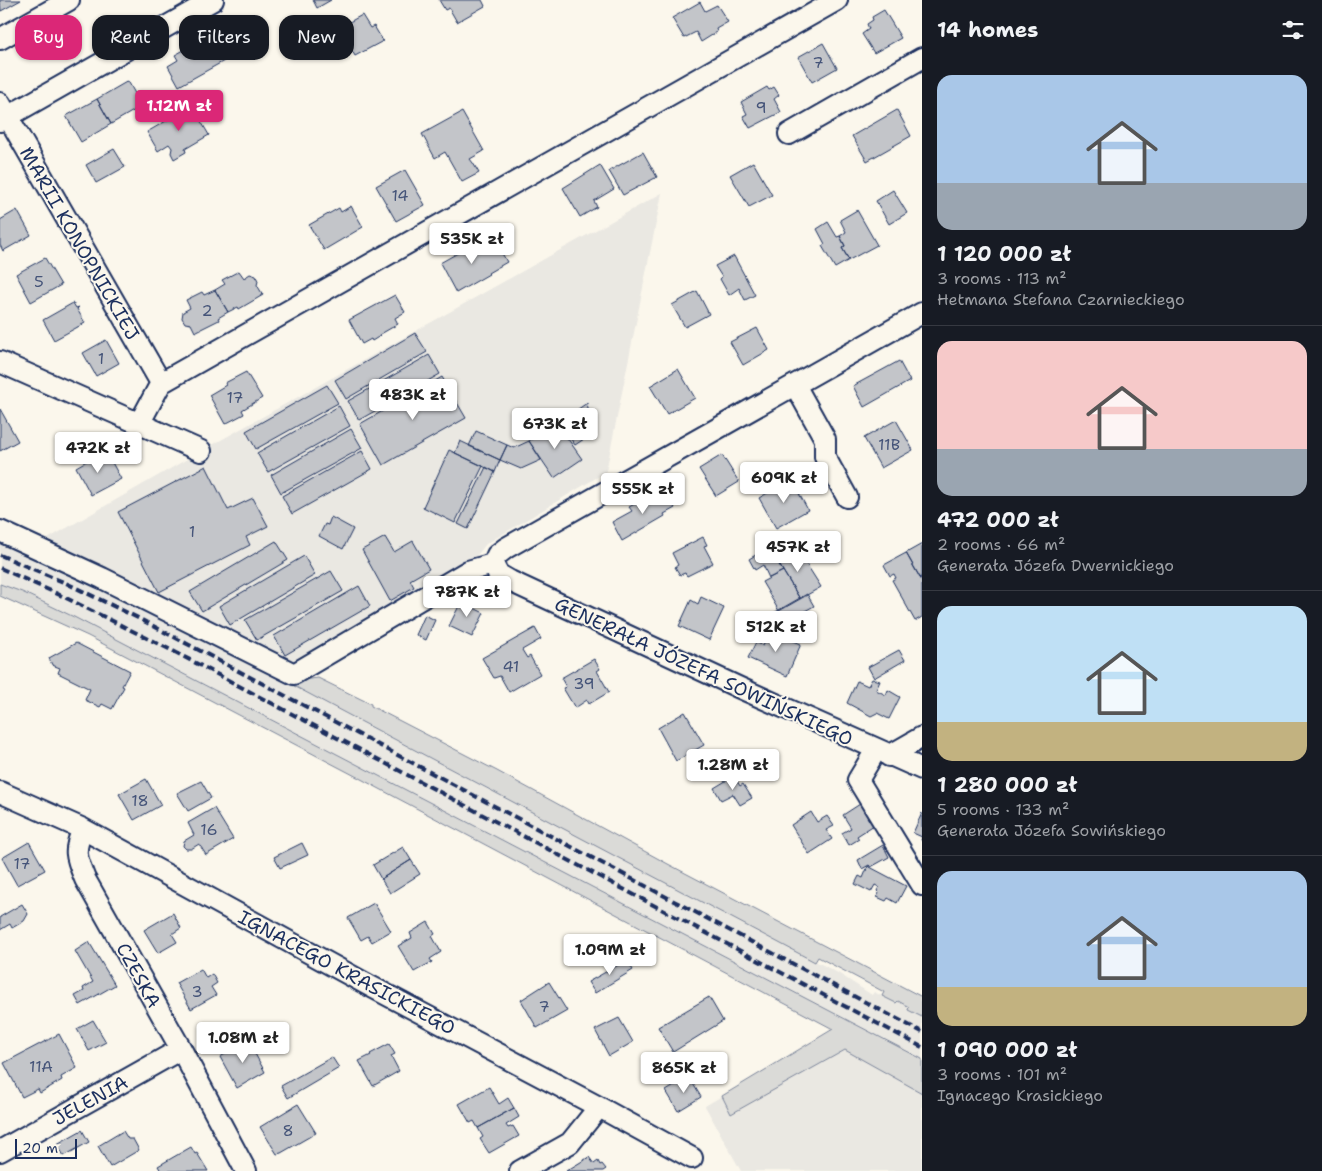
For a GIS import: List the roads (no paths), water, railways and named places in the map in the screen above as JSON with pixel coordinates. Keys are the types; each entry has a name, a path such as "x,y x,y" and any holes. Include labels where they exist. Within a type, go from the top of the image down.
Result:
{"street":[{"path":"0,39 69,0"},
{"path":"3,113 213,0"},
{"path":"139,424 161,383 837,0"},
{"path":"789,134 922,58"},
{"name":"MARII KONOPNICKIEJ","path":"3,113 161,383"},
{"path":"0,531 102,578 294,674 468,571 493,564 497,556 506,548 922,313"},
{"path":"0,362 201,451"},
{"path":"794,385 825,439 825,457 847,497"},
{"name":"GENERAŁA JÓZEFA SOWIŃSKIEGO","path":"493,564 498,574 510,581 883,753 922,769"},
{"path":"922,737 883,753 858,780 922,885"},
{"name":"IGNACEGO KRASICKIEGO","path":"0,792 83,829 370,986 692,1158"},
{"name":"CZESKA","path":"83,829 78,840 76,854 85,879 181,1049 246,1171"},
{"name":"JELENIA","path":"0,1151 181,1049"},
{"path":"520,1171 570,1143 599,1107"}],"railway":[{"path":"0,555 68,584 140,619 922,1032"},
{"path":"0,568 62,596 173,651 922,1047"}]}
